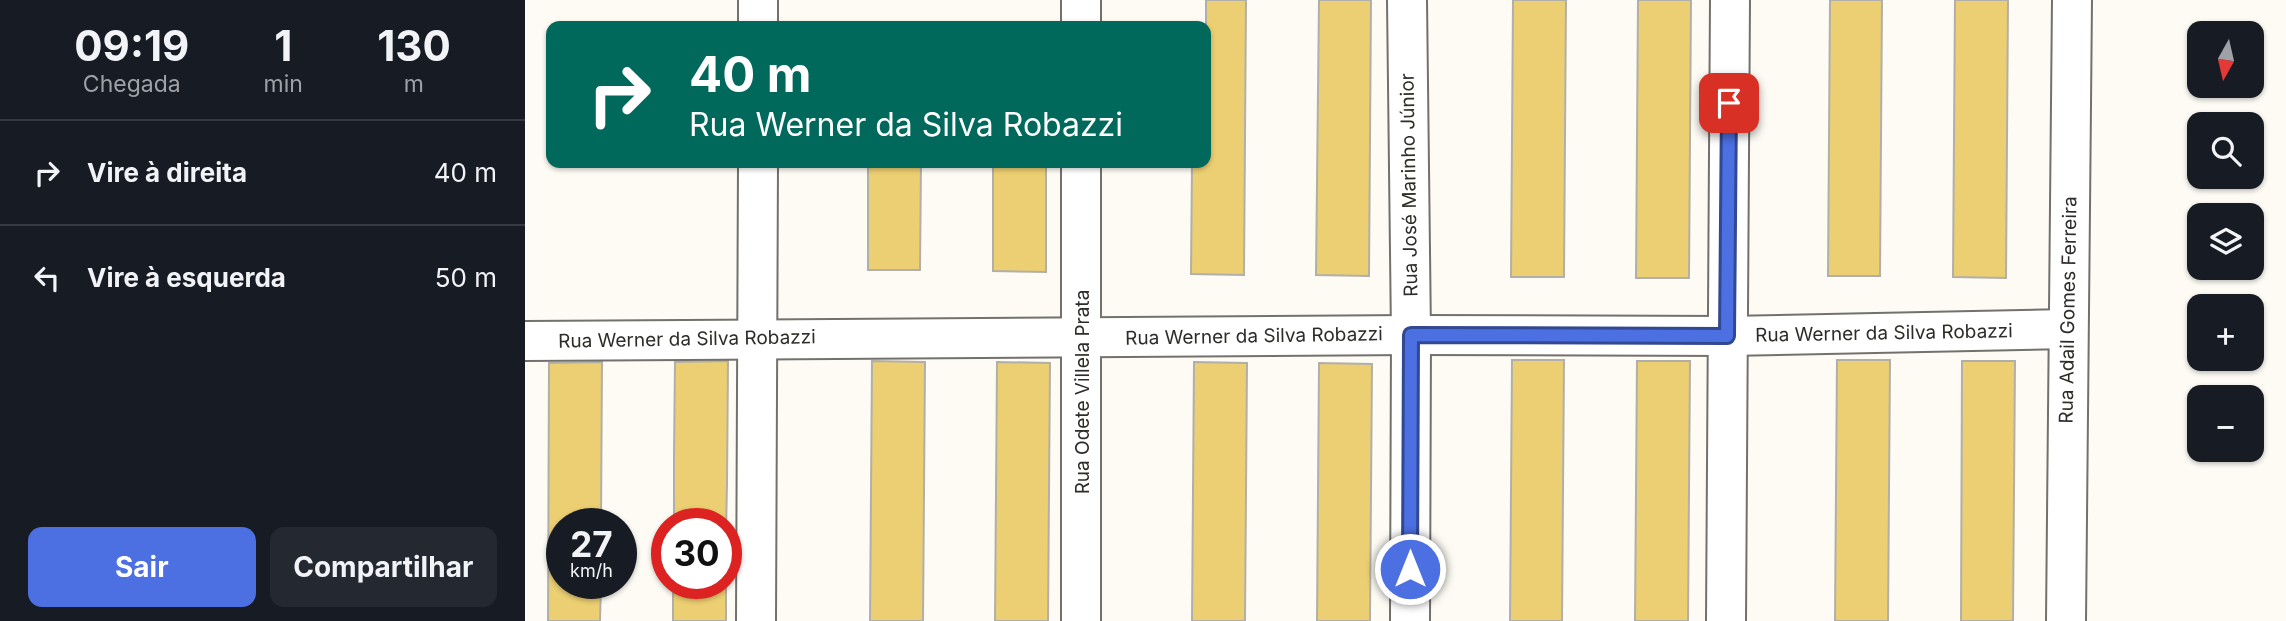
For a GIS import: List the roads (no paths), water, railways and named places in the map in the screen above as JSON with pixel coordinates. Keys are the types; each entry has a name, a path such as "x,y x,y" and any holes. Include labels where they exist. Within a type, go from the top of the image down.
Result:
{"street":[{"path":"758,0 758,21"},
{"path":"1080,0 1081,21"},
{"name":"Rua José Marinho Júnior","path":"1407,0 1411,335 1410,621"},
{"path":"1727,621 1730,0"},
{"name":"Rua Adail Gomes Ferreira","path":"2066,621 2072,0"},
{"path":"756,621 758,168"},
{"name":"Rua Odete Villela Prata","path":"1081,168 1081,621"},
{"name":"Rua Werner da Silva Robazzi","path":"525,341 1411,335 1727,336 2068,330"}]}
